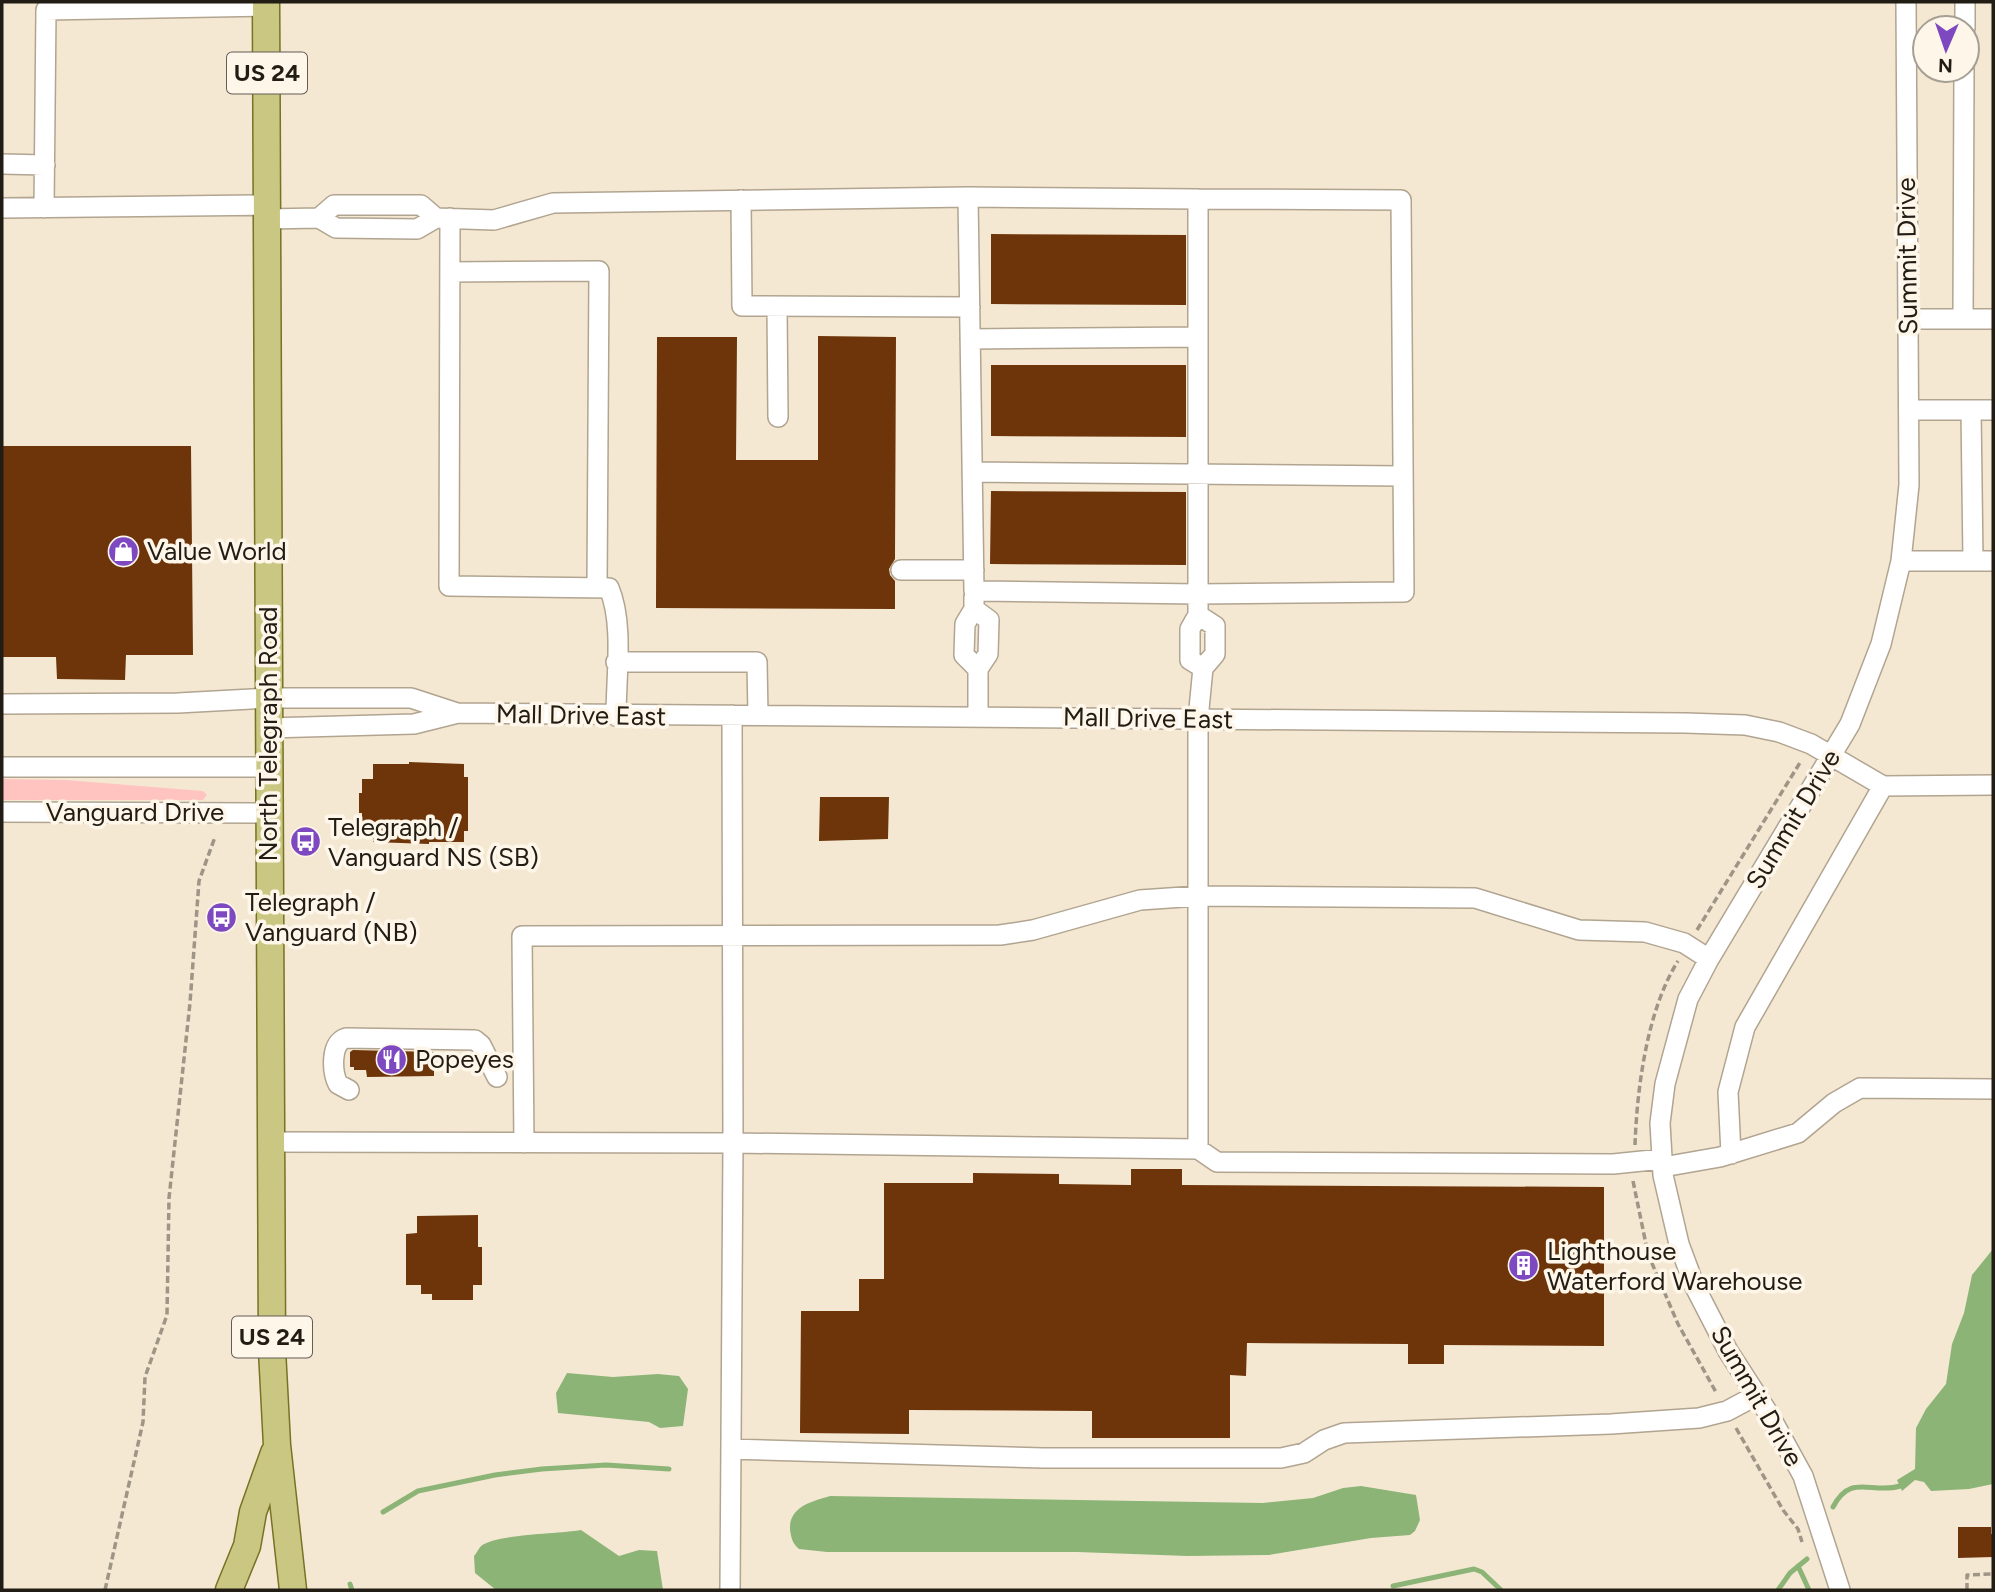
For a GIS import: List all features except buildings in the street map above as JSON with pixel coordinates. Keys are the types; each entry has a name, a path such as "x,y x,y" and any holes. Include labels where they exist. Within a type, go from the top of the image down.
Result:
{"main road":[{"name":"North Telegraph Road","path":"266,4 272,1336 277,1445 293,1590"},
{"path":"229,1590 247,1546 253,1512 277,1445"}],"street":[{"name":"Summit Drive","path":"1840,1590 1802,1476 1757,1395 1728,1351 1695,1287 1679,1244 1662,1163 1660,1124 1665,1084 1688,999 1709,959 1850,724 1881,644 1902,561 1909,485 1906,2"},
{"path":"44,208 46,6 266,4"},
{"path":"1963,319 1964,84"},
{"path":"2,164 45,165"},
{"path":"2,208 267,212 319,218 335,228 417,229 443,218 494,220 553,203 968,197 1401,200 1404,592 974,600"},
{"path":"968,197 974,600 965,624 964,655 978,668 978,716"},
{"path":"1198,199 1198,615 1215,626 1216,654 1203,668 1198,719 1198,1149"},
{"path":"741,200 742,306 970,307"},
{"path":"443,218 450,272 449,586 608,588 615,603 615,716"},
{"path":"450,272 599,271 597,587"},
{"path":"777,307 778,417"},
{"path":"1909,319 1993,319"},
{"path":"970,339 1198,337"},
{"path":"1909,410 1993,410"},
{"path":"1972,410 1973,561"},
{"path":"972,472 1403,476"},
{"path":"1902,561 1993,561"},
{"path":"901,570 974,570"},
{"path":"617,662 757,662 758,715"},
{"name":"Mall Drive East","path":"2,704 411,698 458,713"},
{"name":"Mall Drive East","path":"268,728 414,724 458,713 1745,725 1779,732 1811,744 1883,786"},
{"path":"730,1590 732,715"},
{"name":"Vanguard Drive","path":"2,767 268,767"},
{"path":"1731,1154 1728,1092 1745,1027 1883,786 1993,785"},
{"name":"Vanguard Drive","path":"2,812 269,813"},
{"path":"524,1143 522,936 1000,935 1033,930 1140,900 1198,896 1475,898 1579,930 1645,932 1684,943 1709,959"},
{"path":"349,1090 338,1084 335,1073 336,1044 346,1038 475,1040 481,1045 497,1077"},
{"path":"270,1142 733,1143 1198,1149 1217,1162 1662,1163 1731,1154 1798,1133 1835,1103 1860,1088 1993,1089"},
{"path":"731,1449 1043,1458 1281,1458 1304,1453 1324,1440 1344,1433 1611,1424 1699,1418 1727,1410 1757,1395"}],"path":[{"path":"105,1590 143,1422 145,1377 167,1315 169,1198 200,881 215,837"},
{"path":"1966,1590 1967,1575 1993,1574"}],"shaded area":[{"path":"2,779 66,780 203,791 207,795 203,800 2,800"},
{"path":"1993,1249 1993,1484 1969,1489 1931,1491 1924,1482 1915,1480 1902,1491 1897,1480 1915,1469 1916,1428 1926,1409 1946,1384 1952,1344 1964,1313 1972,1275"},
{"path":"567,1373 613,1377 658,1374 679,1376 688,1389 683,1426 660,1428 649,1422 558,1413 556,1393"},
{"path":"1361,1486 1416,1495 1420,1520 1415,1531 1410,1535 1371,1538 1269,1555 1188,1556 1077,1552 827,1552 799,1549 792,1540 790,1529 791,1521 798,1510 830,1496 1263,1503 1313,1498 1343,1488"},
{"path":"581,1530 619,1556 639,1550 657,1551 663,1590 496,1590 475,1573 474,1556 481,1546 489,1542"}],"waterway":[{"path":"383,1512 418,1491 495,1475 606,1465 669,1469"},
{"path":"1833,1507 1840,1496 1855,1487 1900,1486"},
{"path":"1778,1590 1790,1573 1807,1559"},
{"path":"1798,1566 1809,1590"},
{"path":"1393,1586 1474,1569 1482,1572 1501,1590"},
{"path":"350,1584 352,1590"}],"place":[{"name":"Value World","path":"124,551"},
{"name":"Telegraph / Vanguard NS (SB)","path":"305,842"},
{"name":"Telegraph / Vanguard (NB)","path":"222,917"},
{"name":"Popeyes","path":"392,1059"},
{"name":"Lighthouse Waterford Warehouse","path":"1524,1266"}]}
